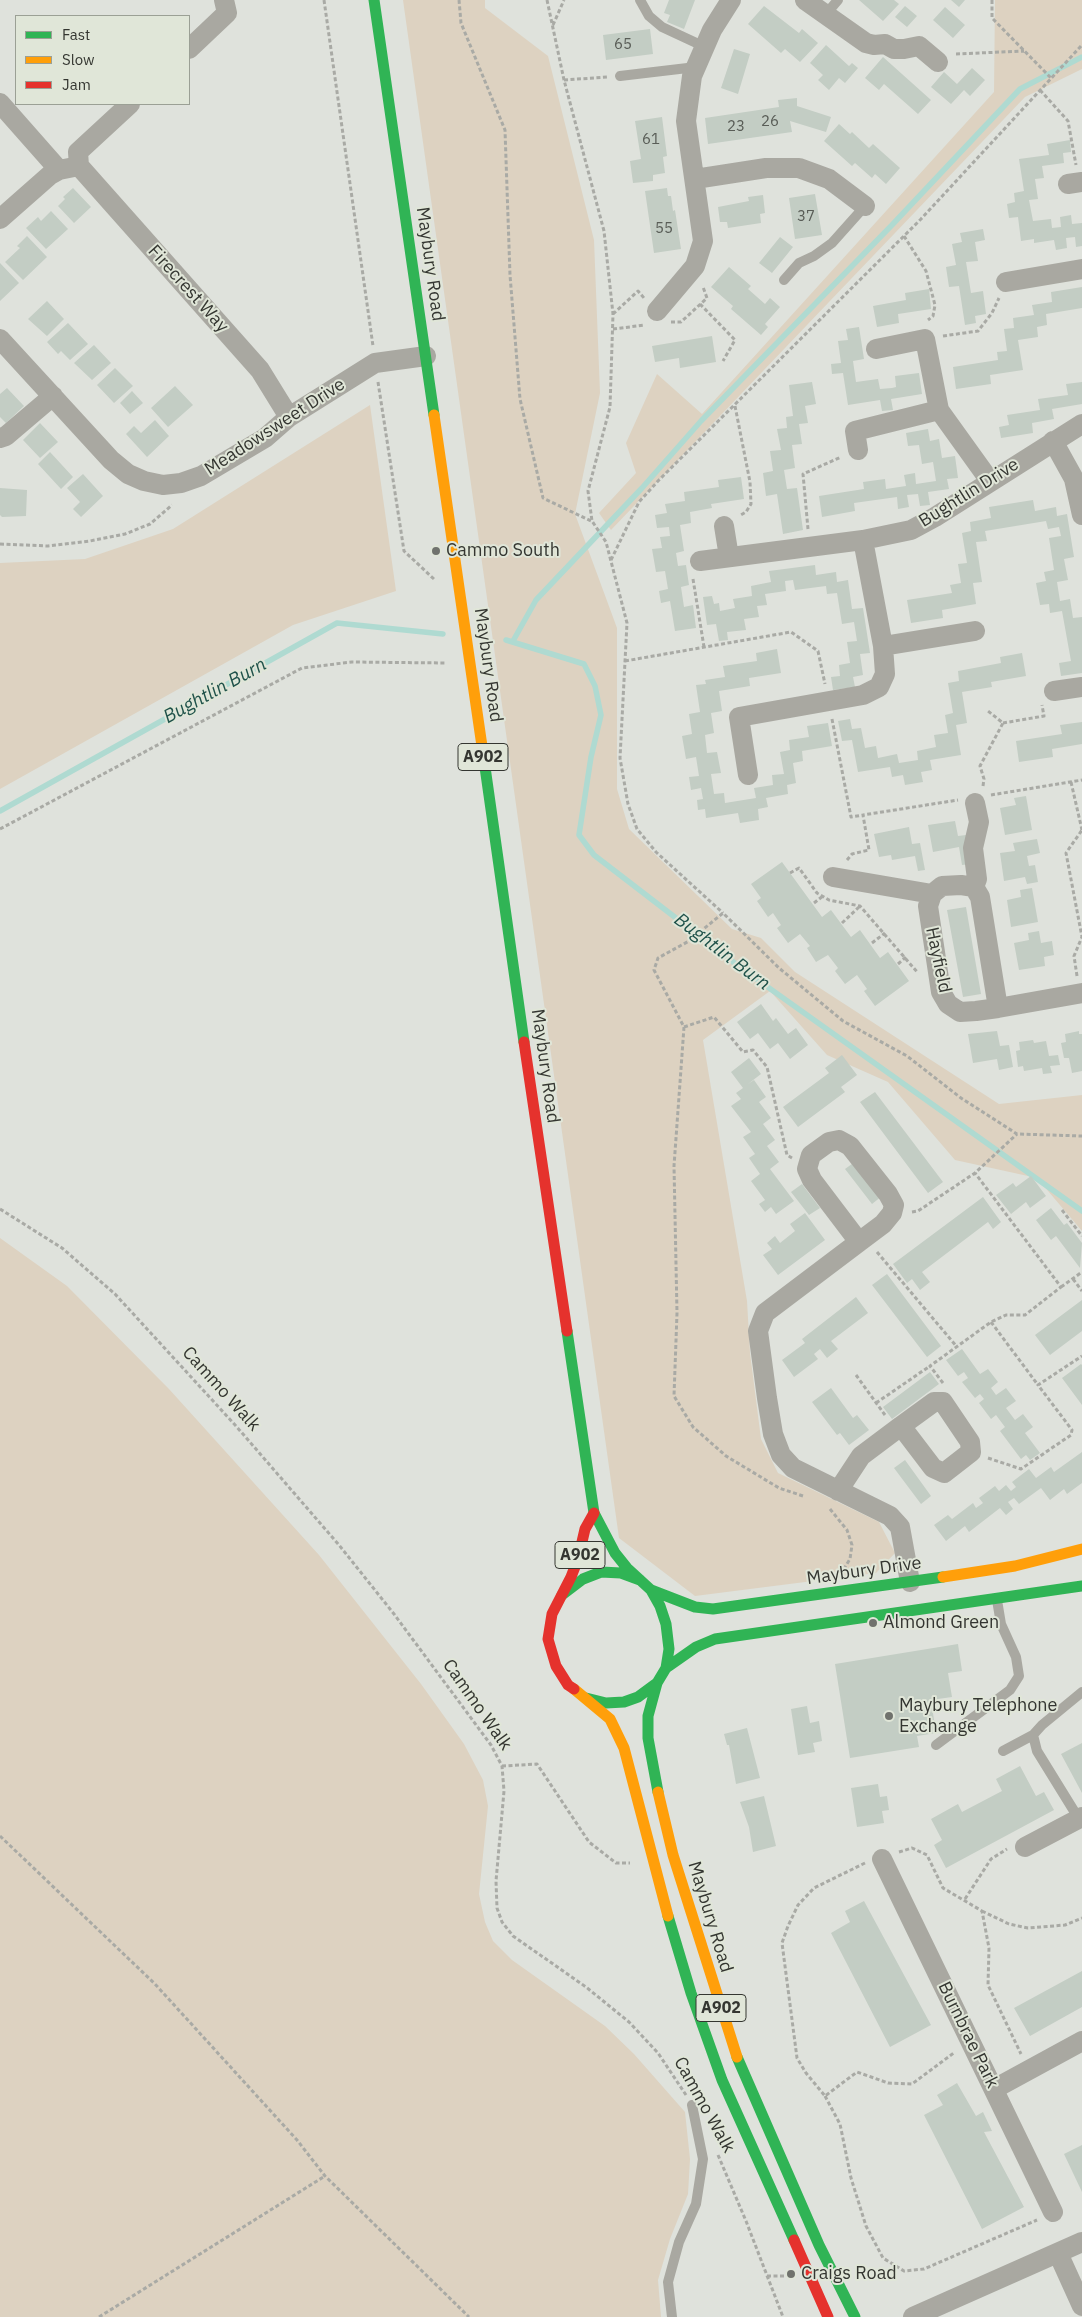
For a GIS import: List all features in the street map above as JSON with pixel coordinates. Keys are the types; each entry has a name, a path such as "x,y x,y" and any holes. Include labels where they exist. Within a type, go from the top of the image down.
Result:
{"main road":[{"name":"Maybury Road","path":"374,0 594,1513 603,1526 615,1553 627,1568 651,1590 660,1606 666,1624 669,1648 666,1668 657,1683 648,1716 648,1738 653,1770 673,1855 739,2062 819,2245 855,2317"},
{"name":"Maybury Road","path":"594,1513 585,1529 578,1559 552,1614 548,1638 556,1666 568,1685 610,1719 624,1748 653,1864 691,1992 722,2080 828,2317"},
{"name":"Maybury Drive","path":"651,1590 695,1607 713,1609 1015,1566 1082,1549"},
{"name":"Maybury Road","path":"562,1596 583,1579 601,1572 621,1573 640,1580"},
{"path":"666,1668 696,1647 715,1639 780,1628 1082,1586"},
{"name":"Maybury Road","path":"586,1698 606,1703 624,1702 638,1696 657,1683"}],"street":[{"path":"190,48 228,13 224,0"},
{"path":"656,311 695,266 703,241 686,121 692,76 712,30 731,0"},
{"path":"805,0 832,7 866,43 874,45 885,44 894,48 904,49 919,46 938,62"},
{"path":"0,103 59,170"},
{"path":"0,219 50,175 59,170 79,166 78,152 129,105"},
{"name":"Firecrest Way","path":"79,166 260,370 289,417"},
{"path":"695,179 766,168 799,168 829,179 865,206"},
{"path":"1006,282 1082,269"},
{"path":"876,349 924,331 939,410 990,481"},
{"name":"Meadowsweet Drive","path":"0,339 111,460 128,474 144,481 163,484 181,482 201,476 265,438 289,417 375,362 426,356"},
{"path":"0,438 6,436 53,396"},
{"path":"858,450 855,431 939,410"},
{"name":"Bughtlin Drive","path":"700,561 863,540 910,530 935,517 1052,441 1082,424"},
{"path":"1052,441 1074,478 1082,515"},
{"path":"724,526 729,557"},
{"path":"748,776 739,717 863,694 879,687 886,674 883,646 863,540"},
{"path":"883,646 975,631"},
{"path":"1054,691 1082,687"},
{"path":"974,887 977,879 973,848 979,822 977,799"},
{"path":"833,877 932,894 942,886 960,884 974,887 980,897 998,1008"},
{"name":"Hayfield","path":"932,894 928,906 930,920 941,992 948,1004 960,1012 998,1008 1081,994"},
{"path":"862,1240 812,1180 807,1169 811,1155 829,1142 839,1140 850,1146 888,1194 894,1205 892,1213 883,1224 862,1240 765,1313 758,1331 773,1434 781,1455 793,1468 832,1497 890,1516 900,1527 910,1582"},
{"path":"832,1497 861,1456 898,1428 934,1402 943,1402 970,1442 971,1452 944,1473 933,1468 898,1428"},
{"path":"1025,1847 1080,1818"},
{"name":"Burnbrae Park","path":"882,1859 994,2089 1045,2216"},
{"path":"994,2089 1082,2041"},
{"path":"913,2317 1082,2242"},
{"path":"1058,2254 1082,2306"}],"lane":[{"path":"640,0 649,16 662,27 705,47"},
{"path":"620,76 696,67"},
{"path":"784,280 799,263 814,256 832,243 865,206"},
{"path":"936,1745 1010,1690 1019,1676 1016,1656 1001,1624 997,1599"},
{"path":"1004,1751 1033,1735 1042,1725 1082,1692"},
{"path":"1033,1735 1037,1751 1080,1818"},
{"path":"672,2317 668,2282 679,2242 696,2204 703,2159 692,2105"}],"path":[{"path":"324,0 375,362 404,551 438,584 460,593"},
{"path":"459,0 461,23 505,130 510,275 520,400 543,498 592,521"},
{"path":"547,0 564,80 604,231 613,314 610,407 588,491 592,521 606,542 627,623 620,758 628,804 637,829 656,852 724,913 778,968 843,1021 908,1056 961,1098 1017,1134 1082,1136"},
{"path":"552,26 564,0"},
{"path":"992,0 992,18 1051,78"},
{"path":"611,560 639,502 904,236 1082,45"},
{"path":"938,62 946,55 1024,50"},
{"path":"564,80 620,76"},
{"path":"1040,90 1068,121 1077,183"},
{"path":"904,236 926,271 934,305 933,316 924,331"},
{"path":"924,331 978,331 992,313 1006,282"},
{"path":"613,314 638,291 656,311 658,323 613,329"},
{"path":"700,304 735,340 723,361"},
{"path":"724,526 746,512 751,504 750,482 734,406"},
{"path":"810,547 803,474 858,450"},
{"path":"0,544 48,546 90,541 125,534 150,524 172,505"},
{"path":"700,561 693,578 704,647"},
{"path":"0,829 302,668 352,662 470,662"},
{"path":"988,711 1004,723 1044,716 1042,698 1054,691"},
{"path":"977,799 984,779 980,766 1004,723"},
{"path":"829,900 834,868 845,864 852,854 869,850 863,815 977,799 1082,780"},
{"path":"1071,782 1082,830 1066,853 1082,937 1074,956 1081,994"},
{"path":"790,874 800,868 817,893 829,900 860,906 921,977"},
{"path":"814,903 823,896"},
{"path":"842,923 860,906"},
{"path":"724,913 689,941 658,958 654,970 684,1027 674,1166 677,1313 674,1396 693,1427 726,1456 779,1488 807,1498"},
{"path":"872,942 885,933"},
{"path":"898,964 906,958"},
{"path":"684,1027 714,1017 743,1052 753,1050 766,1067 787,1155 807,1169"},
{"path":"892,1213 918,1211 975,1173 1017,1134"},
{"path":"975,1173 1061,1287"},
{"name":"Cammo Walk","path":"0,1209 29,1226 85,1266 152,1332 339,1545 394,1614 491,1744 502,1766 504,1791 496,1881 497,1908 502,1922 513,1936 586,1987 642,2035 676,2078 692,2105"},
{"path":"1062,1210 1082,1236"},
{"path":"862,1240 957,1347"},
{"path":"876,1403 991,1322 1006,1315 1025,1315 1082,1272"},
{"path":"1073,1279 1082,1290"},
{"path":"971,1452 1021,1469 1071,1435 1072,1430 991,1322"},
{"path":"1038,1385 1082,1356"},
{"path":"930,1366 945,1386 943,1402"},
{"path":"856,1375 876,1403 898,1428"},
{"path":"832,1497 852,1545 850,1559 836,1581 836,1592"},
{"path":"502,1766 537,1764 589,1842 616,1863 653,1864"},
{"path":"0,1836 155,1984 297,2140 325,2176 469,2317"},
{"path":"965,1899 991,1859 1013,1845 1025,1847"},
{"path":"912,1848 927,1855 943,1888 952,1895 965,1899 982,1911 1009,1924 1028,1928 1065,1925 1082,1918"},
{"path":"882,1859 844,1872 814,1888 798,1905 782,1943 797,2058 806,2074 825,2096 840,2124 851,2178 870,2234 883,2258 904,2272 924,2269 1045,2216"},
{"path":"982,1911 989,1948 988,1985 1029,2070"},
{"path":"825,2096 857,2072 888,2083 912,2084 970,2040"},
{"name":"Cammo Walk","path":"715,2150 746,2221 783,2317"},
{"path":"98,2317 325,2176"}],"shaded area":[{"path":"403,0 485,0 485,8 548,56 594,240 600,393 575,514 617,628 617,789 629,829 732,929 761,938 795,972 999,1104 1082,1095 1082,1231 1037,1178 955,1160 888,1082 827,1055 770,991 703,1040 747,1301 750,1353 761,1439 778,1473 879,1522 895,1553 876,1573 695,1596 619,1538"},
{"path":"995,0 1082,0 1082,69 1025,97 611,530 599,513 636,473 626,443 657,374 702,414 994,92"},
{"path":"370,405 396,591 293,625 0,789 0,563 85,559 173,529"},
{"path":"0,1238 67,1286 169,1389 319,1555 421,1684 464,1744 483,1780 488,1806 479,1894 485,1922 493,1941 512,1960 605,2026 634,2054 685,2112 690,2159 688,2194 670,2239 658,2280 661,2317 0,2317"}],"building":[{"path":"669,0 695,0 684,29 667,22 670,15 664,13"},
{"path":"859,0 894,0 899,4 883,21"},
{"path":"951,0 965,0 959,7"},
{"path":"764,6 799,33 802,29 818,43 800,62 785,49 781,53 748,24"},
{"path":"905,6 917,16 907,27 895,17"},
{"path":"945,7 965,25 953,38 933,20"},
{"path":"650,29 653,54 606,60 603,35"},
{"path":"826,45 849,66 852,63 858,68 845,83 839,78 829,90 818,80 823,75 810,63"},
{"path":"734,49 750,54 738,94 721,88"},
{"path":"883,57 931,100 918,114 884,84 879,90 865,78"},
{"path":"972,68 985,80 970,96 964,90 951,104 931,87 944,72 957,84"},
{"path":"797,98 797,106 831,117 826,132 790,121 792,132 708,144 705,118 779,107 778,100"},
{"path":"662,117 667,156 663,157 665,173 653,175 653,181 633,183 630,161 641,159 635,121"},
{"path":"839,124 850,134 852,132 869,148 873,144 900,168 886,184 875,174 872,178 855,163 852,166 824,141"},
{"path":"1070,140 1071,152 1063,153 1064,163 1042,166 1044,178 1035,179 1038,199 1029,200 1033,221 1051,219 1052,228 1061,227 1060,217 1071,215 1072,224 1082,223 1082,246 1076,247 1075,237 1066,238 1067,248 1056,250 1054,240 1034,243 1034,239 1021,241 1018,217 1009,218 1007,204 1015,202 1014,193 1024,191 1019,159 1049,155 1047,144"},
{"path":"73,188 91,207 74,223 58,206 65,199 63,197"},
{"path":"667,188 668,196 671,196 673,211 675,210 681,249 654,253 645,191"},
{"path":"815,194 822,235 795,239 789,198"},
{"path":"763,195 765,213 760,214 761,223 728,228 727,222 720,222 718,207 749,201 748,197"},
{"path":"51,211 68,229 46,249 26,228 38,217 41,221"},
{"path":"983,229 985,240 975,242 978,261 966,262 971,293 983,291 986,314 975,316 976,323 965,325 959,286 949,287 946,267 956,265 952,244 962,242 960,233"},
{"path":"27,236 47,257 23,280 5,262 20,248 17,246"},
{"path":"780,237 793,247 772,273 759,263"},
{"path":"0,263 19,283 0,301"},
{"path":"729,267 751,286 748,289 765,304 770,298 780,307 765,324 768,327 761,335 731,309 733,306 711,287"},
{"path":"1082,287 1082,308 1046,314 1047,325 1037,327 1038,337 1018,340 1023,370 990,375 991,384 956,389 953,367 998,360 997,352 1007,351 1004,329 1014,328 1013,318 1034,315 1032,305 1052,302 1051,292"},
{"path":"929,289 931,309 898,314 899,323 877,327 873,306 906,300 905,293"},
{"path":"47,301 64,319 47,336 28,319"},
{"path":"68,323 88,344 70,360 61,351 58,354 47,342"},
{"path":"859,327 864,359 853,361 856,382 878,379 880,389 892,388 896,387 895,376 919,373 922,394 891,399 893,410 882,411 880,400 848,405 843,373 832,374 831,364 841,363 838,341 848,340 846,329"},
{"path":"712,336 716,362 680,368 679,358 655,362 652,346"},
{"path":"94,345 111,363 92,380 74,363"},
{"path":"115,368 133,386 114,403 97,385"},
{"path":"812,382 816,404 805,406 808,423 799,424 802,444 792,445 795,468 784,470 787,489 797,488 803,530 783,534 777,494 766,496 763,473 773,471 770,451 781,450 777,429 787,428 786,417 793,416 789,385"},
{"path":"1082,382 1082,404 1052,409 1054,419 1032,423 1033,433 1001,438 999,427 1009,425 1007,415 1040,410 1038,399 1068,395 1066,384"},
{"path":"175,386 193,405 168,427 151,408"},
{"path":"7,388 24,406 6,423 0,417 0,394"},
{"path":"132,391 143,403 130,414 120,403"},
{"path":"155,420 169,436 147,457 126,434 134,426 141,433"},
{"path":"40,423 58,442 40,458 23,440"},
{"path":"928,429 930,441 939,439 942,458 955,456 958,478 947,479 949,489 928,492 930,505 920,506 918,494 907,495 909,507 898,509 897,497 854,503 855,511 822,517 819,496 864,489 863,482 885,479 886,489 906,486 904,475 915,473 916,484 936,481 933,462 922,464 919,445 908,446 906,433"},
{"path":"50,452 73,477 61,489 38,464"},
{"path":"83,474 103,496 81,517 73,509 80,502 67,488"},
{"path":"741,477 744,499 711,504 712,508 690,512 691,523 680,525 684,551 676,553 678,566 686,565 689,585 681,587 684,607 693,605 696,628 675,631 670,601 661,603 659,591 668,589 665,571 656,572 652,549 662,548 660,537 670,536 669,527 657,528 655,515 667,513 665,504 685,501 684,492 719,487 718,480"},
{"path":"0,488 27,490 26,516 2,517 0,515"},
{"path":"1033,500 1035,511 1056,507 1057,516 1067,514 1074,557 1064,559 1068,580 1057,582 1060,601 1070,599 1073,618 1082,617 1082,673 1061,676 1059,663 1071,661 1062,611 1050,613 1049,604 1040,605 1036,583 1046,581 1044,572 1054,570 1049,538 1061,536 1059,527 1048,529 1046,521 985,531 987,541 976,542 982,582 973,583 976,604 942,610 943,618 911,623 907,600 952,593 950,585 961,583 958,564 967,563 962,533 971,531 970,522 991,518 989,507"},
{"path":"815,565 816,575 836,572 837,582 848,580 852,609 863,608 870,653 860,654 863,675 853,677 855,687 833,690 831,677 840,676 839,665 850,663 847,642 857,641 854,622 842,624 837,593 827,594 826,586 795,590 793,580 785,581 786,591 765,594 767,605 757,606 759,617 744,619 746,630 727,632 728,640 719,641 716,624 707,625 703,597 712,596 714,604 719,603 720,611 735,608 733,599 752,596 751,586 771,582 769,571"},
{"path":"777,649 781,673 749,678 750,686 719,691 722,711 711,713 714,733 705,735 707,753 717,752 721,773 711,774 714,794 724,793 725,803 756,798 754,788 773,785 772,775 784,774 780,752 790,750 789,740 809,737 807,726 828,723 832,746 802,751 803,761 793,763 796,783 787,785 788,794 766,798 768,807 758,809 759,820 740,823 738,813 706,818 705,809 698,810 697,800 703,799 701,788 691,790 689,777 699,776 696,757 686,759 682,736 692,734 689,714 700,712 696,685 706,684 705,680 725,677 723,666 757,661 756,653"},
{"path":"1022,653 1026,676 991,682 992,687 962,692 967,723 956,725 961,755 930,760 932,770 921,772 923,782 905,785 903,775 892,777 890,767 858,772 852,740 842,741 838,721 850,719 852,729 861,728 865,748 876,746 878,758 897,754 899,763 918,760 917,751 936,747 934,735 948,733 945,715 953,713 948,683 959,681 958,671 1001,663 1000,657"},
{"path":"1082,722 1082,744 1052,749 1053,757 1019,762 1016,741 1062,734 1060,725"},
{"path":"1026,796 1032,830 1005,835 1000,808 1016,805 1014,798"},
{"path":"955,821 958,836 966,835 971,864 962,865 959,847 933,852 928,825"},
{"path":"909,827 912,844 920,843 925,870 918,871 915,856 892,860 891,855 879,857 874,834"},
{"path":"1037,839 1040,853 1027,856 1029,866 1035,865 1038,882 1027,884 1025,877 1004,881 1000,853 1015,851 1013,843"},
{"path":"782,862 822,917 831,910 851,937 860,930 880,958 888,952 909,981 875,1006 864,991 867,989 857,975 845,984 835,971 838,968 828,955 816,962 807,948 810,946 800,934 788,943 777,928 781,925 773,913 768,917 757,901 761,898 751,884"},
{"path":"1032,888 1038,922 1011,927 1007,900 1021,897 1020,890"},
{"path":"966,907 981,994 963,997 947,910"},
{"path":"1039,931 1041,943 1052,941 1054,955 1044,957 1045,966 1019,970 1014,943 1029,940 1028,933"},
{"path":"761,1004 773,1021 776,1018 788,1034 796,1028 808,1045 790,1059 778,1043 770,1049 758,1033 750,1039 737,1022"},
{"path":"997,1031 1000,1046 1009,1045 1013,1067 999,1070 997,1059 973,1063 968,1034"},
{"path":"1079,1031 1079,1034 1082,1034 1082,1071 1072,1073 1069,1058 1064,1058 1061,1043 1066,1042 1065,1034"},
{"path":"1033,1040 1034,1043 1046,1041 1049,1056 1058,1055 1060,1065 1050,1066 1052,1073 1043,1074 1042,1068 1024,1071 1023,1066 1018,1067 1016,1051 1020,1050 1019,1042"},
{"path":"842,1055 857,1075 841,1087 845,1092 798,1127 783,1107 829,1073 825,1068"},
{"path":"749,1058 761,1074 748,1084 754,1080 766,1097 759,1102 771,1118 763,1124 775,1140 767,1146 779,1162 770,1169 794,1201 776,1214 771,1207 765,1212 759,1204 765,1200 751,1181 760,1174 749,1158 755,1154 743,1137 751,1132 731,1106 741,1099 736,1093 743,1088 731,1072"},
{"path":"875,1092 943,1182 928,1193 860,1102"},
{"path":"856,1161 882,1196 872,1204 845,1169"},
{"path":"1031,1176 1046,1196 1030,1208 1026,1202 1011,1214 996,1195 1013,1183 1016,1187"},
{"path":"802,1184 820,1208 809,1215 791,1192"},
{"path":"983,1197 1001,1222 993,1229 988,1222 922,1272 930,1282 920,1290 912,1279 907,1283 893,1264"},
{"path":"1051,1208 1064,1225 1067,1223 1082,1243 1080,1268 1056,1236 1051,1240 1036,1220"},
{"path":"805,1213 825,1240 778,1275 763,1255 772,1249 767,1243 775,1236 780,1243 795,1231 790,1224"},
{"path":"887,1274 941,1346 927,1357 872,1285"},
{"path":"856,1297 868,1313 831,1341 838,1349 827,1358 820,1349 814,1354 818,1359 794,1377 782,1360 805,1343 802,1339"},
{"path":"1082,1300 1082,1331 1050,1355 1035,1335"},
{"path":"962,1349 980,1374 988,1369 998,1382 991,1388 996,1395 1006,1388 1016,1401 1006,1408 1015,1420 1023,1414 1033,1427 1025,1433 1040,1453 1030,1460 1026,1455 1021,1459 1000,1431 1005,1427 996,1415 991,1419 979,1403 984,1399 980,1394 975,1398 962,1382 968,1378 964,1372 958,1376 946,1360"},
{"path":"1082,1365 1082,1405 1062,1378"},
{"path":"930,1372 939,1384 892,1419 883,1407"},
{"path":"831,1388 853,1418 857,1415 869,1430 849,1445 840,1433 837,1435 812,1402"},
{"path":"1082,1452 1082,1483 1067,1494 1064,1489 1050,1500 1041,1488 1019,1504 1014,1498 1008,1502 1013,1509 1006,1515 1000,1508 969,1532 965,1526 946,1541 934,1525 948,1515 952,1519 973,1503 976,1508 983,1503 979,1498 995,1486 999,1491 1006,1485 1011,1491 1016,1487 1012,1482 1029,1469 1036,1478 1051,1467 1054,1472"},
{"path":"905,1460 931,1496 921,1504 894,1468"},
{"name":"Maybury Telephone Exchange","path":"958,1644 962,1671 948,1673 952,1697 931,1700 936,1733 917,1736 919,1747 850,1758 835,1664"},
{"path":"807,1706 810,1723 819,1721 822,1741 813,1743 815,1752 798,1755 791,1709"},
{"path":"747,1728 760,1778 736,1784 729,1745 727,1745 724,1734"},
{"path":"1082,1743 1082,1793 1061,1754"},
{"path":"1020,1766 1036,1796 1044,1792 1054,1810 946,1868 934,1845 942,1840 931,1819 958,1804 962,1812 1002,1791 996,1779"},
{"path":"878,1784 880,1797 887,1796 889,1810 882,1811 884,1823 857,1827 851,1788"},
{"path":"764,1796 776,1846 753,1852 749,1827 740,1802"},
{"path":"864,1901 931,2025 890,2047 831,1933 850,1922 845,1911"},
{"path":"1082,1971 1082,2007 1030,2036 1014,2008"},
{"path":"957,2083 976,2116 983,2112 992,2131 984,2132 1024,2207 982,2229 924,2115 943,2105 937,2095"},
{"path":"1082,2145 1082,2192 1064,2154"}],"waterway":[{"path":"513,641 536,600 642,488 701,421 892,225 1020,89 1082,57"},
{"name":"Bughtlin Burn","path":"0,811 337,623 443,634"},
{"name":"Bughtlin Burn","path":"506,640 584,664 595,686 601,715 591,757 579,835 594,855 741,968 1082,1211"}],"traffic: fast":[{"path":"374,0 434,415"},
{"path":"484,760 524,1042"},
{"path":"567,1331 594,1513 615,1553 627,1568 651,1590 660,1606 666,1624 669,1649 666,1668 657,1683 648,1716 648,1738 658,1792"},
{"path":"562,1595 583,1579 601,1572 621,1573 640,1580"},
{"path":"651,1590 695,1607 713,1609 943,1577"},
{"path":"666,1668 696,1647 715,1639 1082,1586"},
{"path":"586,1698 606,1703 624,1702 638,1697 657,1683"},
{"path":"668,1916 691,1993 722,2080 794,2240"},
{"path":"737,2057 819,2245 855,2317"}],"traffic: slow":[{"path":"434,415 484,760"},
{"path":"943,1577 1015,1566 1082,1549"},
{"path":"574,1689 610,1719 624,1748 668,1916"},
{"path":"658,1792 673,1855 737,2057"}],"traffic: jam":[{"path":"524,1042 567,1331"},
{"path":"574,1689 568,1685 556,1666 548,1639 552,1614 571,1577 578,1559 585,1529 594,1513"},
{"path":"794,2240 828,2317"}],"place":[{"name":"Cammo South","path":"436,551"},
{"name":"Almond Green","path":"873,1623"},
{"name":"Maybury Telephone Exchange","path":"889,1716"},
{"name":"Craigs Road","path":"791,2274"}]}
